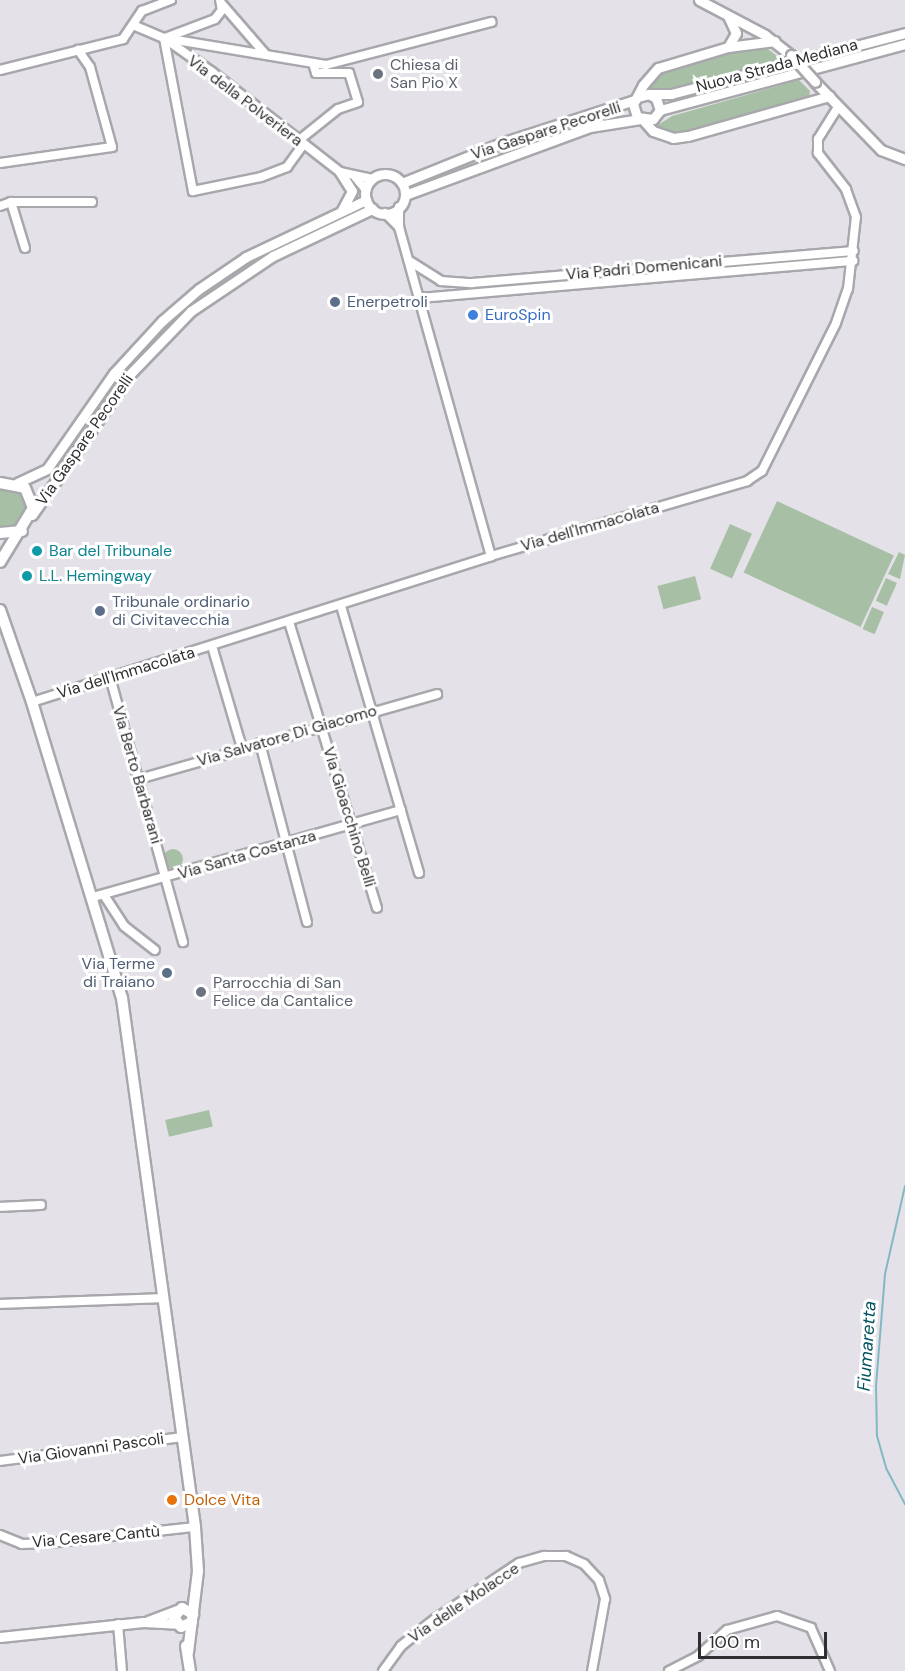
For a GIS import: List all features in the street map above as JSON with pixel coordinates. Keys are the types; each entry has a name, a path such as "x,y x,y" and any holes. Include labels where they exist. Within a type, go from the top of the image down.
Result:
{"main road":[{"path":"0,483 17,483 30,494 32,515 0,562"},
{"path":"0,533 22,531"},
{"path":"0,610 98,896 123,1009 195,1527 198,1571 188,1652 189,1671"},
{"path":"188,1652 178,1625 179,1609 198,1571"},
{"path":"179,1609 192,1618"},
{"path":"178,1625 192,1618"}],"street":[{"path":"0,70 123,39 142,11 171,0"},
{"path":"699,0 775,41 881,150 905,159"},
{"path":"164,38 216,19 221,2"},
{"path":"221,2 266,56"},
{"path":"728,16 736,33 734,42 728,47"},
{"path":"164,38 326,65 491,22"},
{"name":"Via della Polveriera","path":"134,25 164,38 340,172 356,178 372,179"},
{"name":"Nuova Strada Mediana","path":"649,94 671,94 905,33"},
{"path":"164,38 193,191 261,177 287,167 301,143 338,109 358,102 349,73 316,73 313,63"},
{"path":"775,41 728,47 664,64 643,85 633,109 653,130 672,138 687,136 829,96"},
{"name":"Nuova Strada Mediana","path":"660,110 905,44"},
{"path":"0,163 112,147 90,67 78,50"},
{"path":"636,99 649,94 657,98 660,110 656,117 642,120"},
{"name":"Via Gaspare Pecorelli","path":"402,183 504,142 636,99"},
{"name":"Via dell'Immacolata","path":"32,702 341,606 491,556 747,481 762,471 836,323 853,261 856,217 849,198 818,153 818,138 838,107"},
{"name":"Via Gaspare Pecorelli","path":"405,195 590,127 642,120"},
{"path":"337,215 349,204 352,191 340,172"},
{"path":"399,227 385,213 372,209 366,195 372,179 387,174 402,183 405,195 399,207 399,227 411,262 491,556"},
{"name":"Via della Polveriera","path":"356,178 366,195"},
{"name":"Via Gaspare Pecorelli","path":"17,483 47,469 114,373 162,321 199,289 246,257 337,215 366,195"},
{"path":"11,202 25,248"},
{"path":"0,206 11,202 92,202"},
{"path":"385,213 399,207"},
{"name":"Via Gaspare Pecorelli","path":"32,515 117,391 158,343 191,311 273,256 372,209"},
{"name":"Via Padri Domenicani","path":"411,262 433,278 472,283 854,251"},
{"name":"Via Padri Domenicani","path":"420,298 853,261"},
{"path":"418,288 433,278"},
{"path":"433,278 434,295"},
{"path":"341,606 419,873"},
{"name":"Via Gioacchino Belli","path":"289,622 377,908"},
{"path":"212,646 242,748"},
{"name":"Via Berto Barbarani","path":"110,677 183,942"},
{"name":"Via Salvatore Di Giacomo","path":"139,778 436,694"},
{"path":"260,743 284,844 307,922"},
{"name":"Via Santa Costanza","path":"98,896 401,810"},
{"path":"98,896 124,926 155,950"},
{"path":"0,1207 41,1205"},
{"path":"0,1304 162,1298"},
{"name":"Via Giovanni Pascoli","path":"0,1461 182,1437"},
{"name":"Via Cesare Cantù","path":"0,1535 22,1544 49,1543 195,1527"},
{"name":"Via delle Molacce","path":"383,1671 401,1646 435,1619 519,1563 544,1556 566,1556 584,1564 599,1581 605,1599 592,1671"},
{"path":"143,1622 179,1609"},
{"path":"669,1671 698,1656 727,1630 777,1616 811,1628 830,1671"},
{"path":"0,1637 143,1622 178,1625"},
{"path":"118,1624 122,1671"}],"green space":[{"path":"747,48 767,48 783,61 670,91 643,91 666,69"},
{"path":"799,80 810,91 809,97 689,132 674,134 655,127 672,116"},
{"path":"0,488 18,490 30,506 24,521 14,527 0,527"},
{"path":"777,501 894,556 861,627 744,573"},
{"path":"730,524 752,534 732,579 710,569"},
{"path":"899,552 905,555 900,579 888,574"},
{"path":"695,576 701,599 664,609 657,586"},
{"path":"886,578 897,583 887,606 876,601"},
{"path":"872,607 884,612 875,634 863,629"},
{"path":"173,849 180,852 183,859 180,866 173,869 166,866 163,859 166,852"},
{"path":"209,1110 213,1127 169,1137 165,1120"}],"waterway":[{"name":"Fiumaretta","path":"905,1186 885,1274 876,1386 877,1436 886,1468 905,1504"}],"place":[{"name":"Chiesa di San Pio X","path":"378,74"},
{"name":"Enerpetroli","path":"335,302"},
{"name":"EuroSpin","path":"473,315"},
{"name":"Bar del Tribunale","path":"37,551"},
{"name":"L.L. Hemingway","path":"27,576"},
{"name":"Tribunale ordinario di Civitavecchia","path":"100,611"},
{"name":"Via Terme di Traiano","path":"167,973"},
{"name":"Parrocchia di San Felice da Cantalice","path":"201,992"},
{"name":"Dolce Vita","path":"172,1500"}]}
